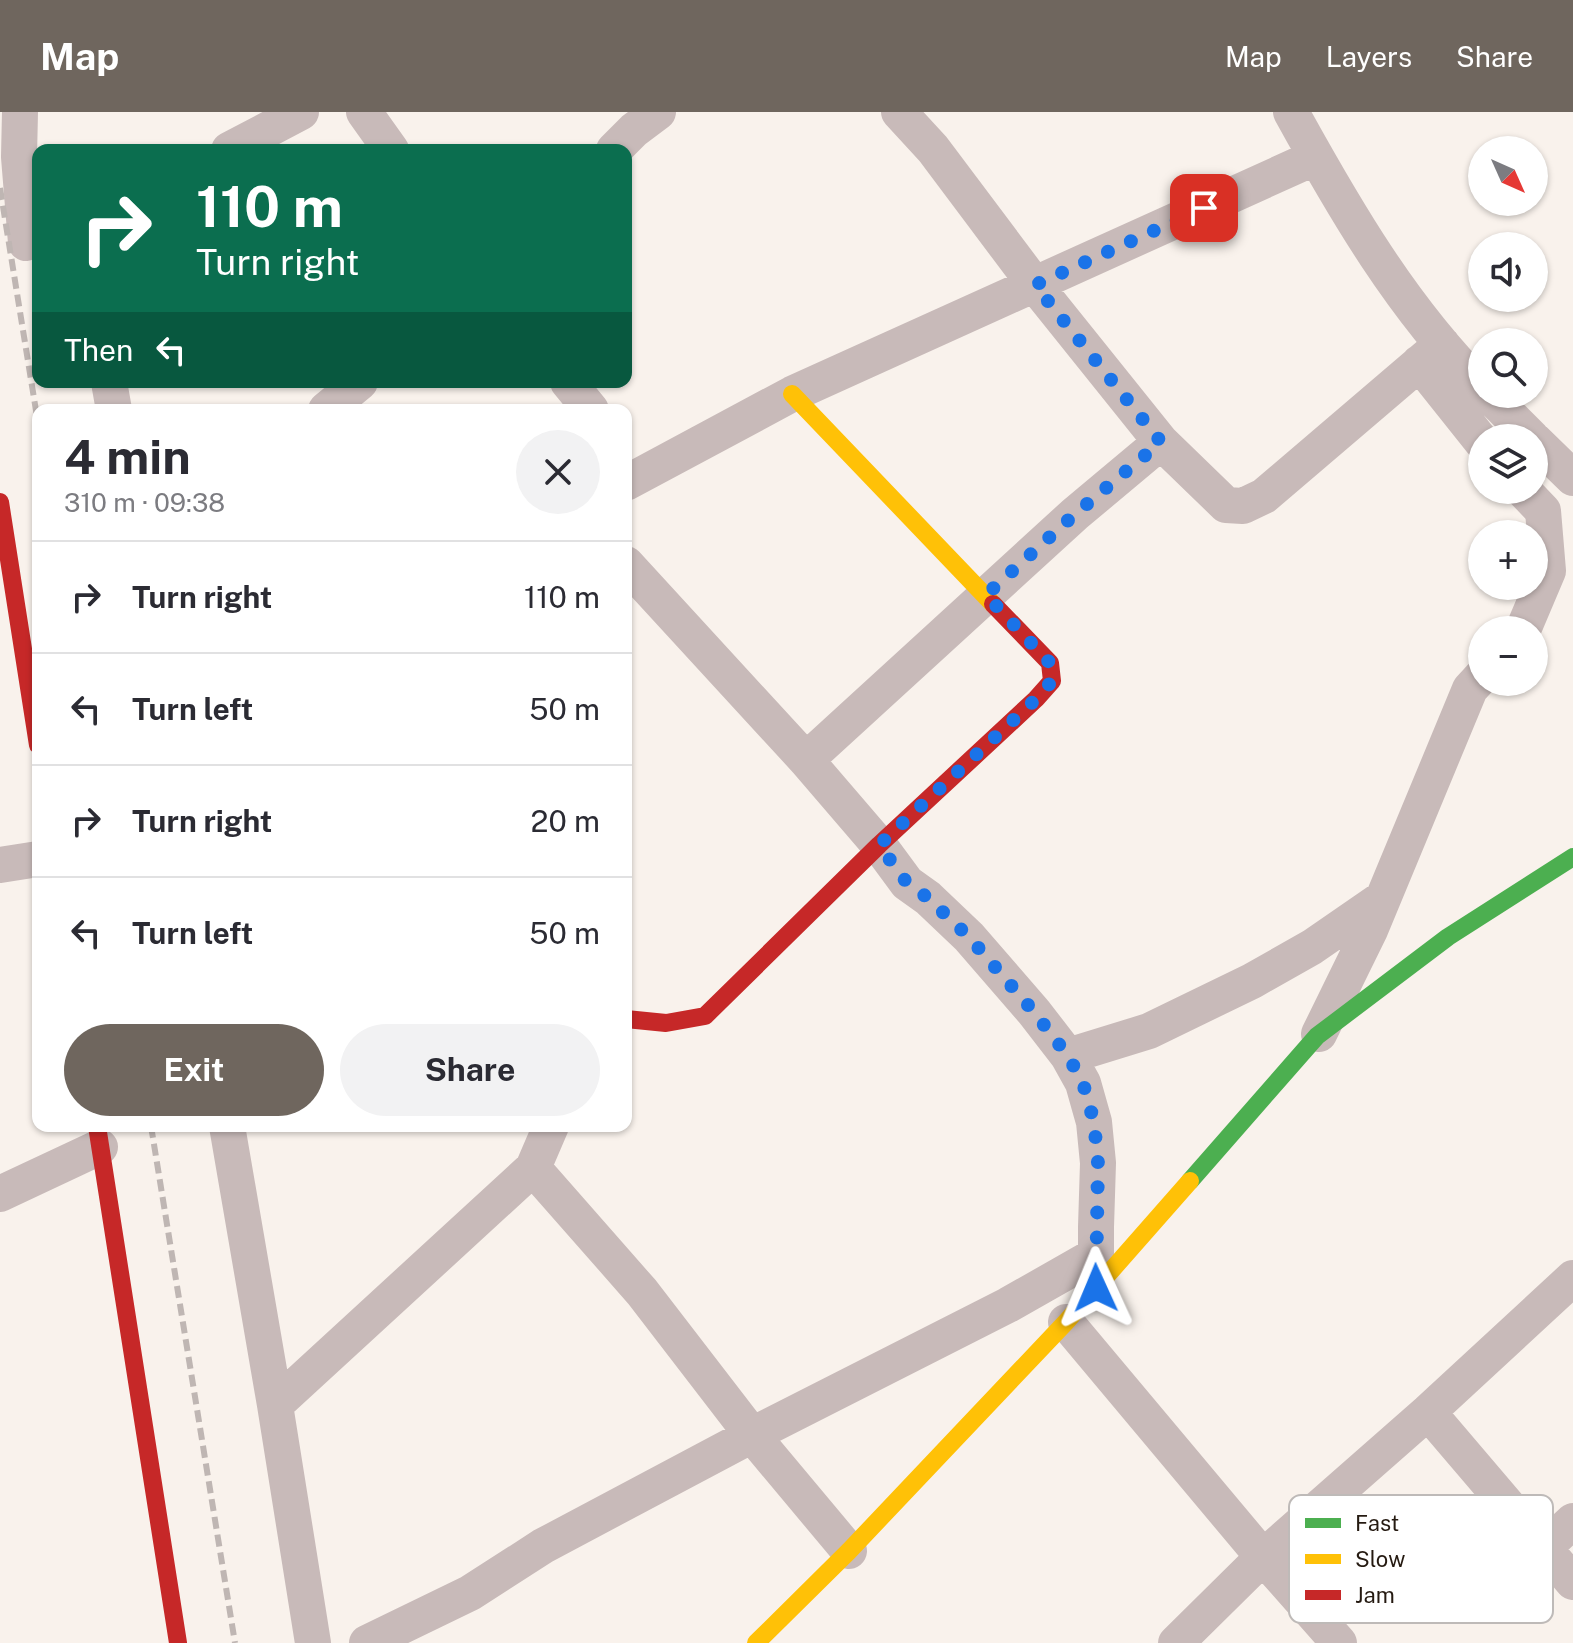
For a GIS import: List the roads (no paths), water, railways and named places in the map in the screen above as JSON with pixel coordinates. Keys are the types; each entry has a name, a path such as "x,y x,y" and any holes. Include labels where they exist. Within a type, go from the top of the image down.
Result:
{"street":[{"path":"20,112 21,246"},
{"path":"240,144 301,112"},
{"path":"364,112 387,144"},
{"path":"620,144 658,112"},
{"path":"899,112 933,149 1035,285 1161,442 1226,505 1243,506 1264,496 1430,354"},
{"path":"1291,112 1471,424"},
{"path":"632,469 1316,157"},
{"path":"1430,354 1468,379"},
{"path":"333,404 353,388"},
{"path":"573,388 586,404"},
{"path":"632,1020 666,1023 705,1016 1052,681 1050,663 792,394"},
{"path":"1502,408 1518,424"},
{"path":"806,760 1075,514 1161,442"},
{"path":"1548,454 1573,478"},
{"path":"0,502 32,704"},
{"path":"1529,616 1548,571 1543,511 1536,504"},
{"path":"632,571 806,760 879,845 907,883 928,898 969,937 1068,1056 1083,1083 1094,1122 1098,1163 1096,1272"},
{"path":"1317,1036 1370,930 1468,694"},
{"path":"756,1643 849,1551 1066,1322 1096,1272 1317,1036 1448,937 1573,857"},
{"path":"0,865 32,860"},
{"path":"1068,1056 1149,1031 1252,981 1312,947 1383,898"},
{"path":"228,1132 313,1643"},
{"path":"275,1405 533,1168 548,1132"},
{"path":"0,1194 98,1136 178,1643"},
{"path":"533,1168 642,1292 752,1435 849,1551"},
{"path":"367,1643 470,1593 543,1546 752,1435 1008,1305 1096,1272"},
{"path":"1334,1495 1573,1278"},
{"path":"1066,1322 1289,1586"},
{"path":"1428,1412 1499,1495"},
{"path":"1553,1540 1573,1521"},
{"path":"1176,1643 1289,1534"},
{"path":"1553,1559 1573,1582"},
{"path":"1321,1623 1339,1643"}],"railway":[{"path":"0,188 32,386"},
{"path":"32,388 35,404"},
{"path":"152,1132 235,1643"}]}
